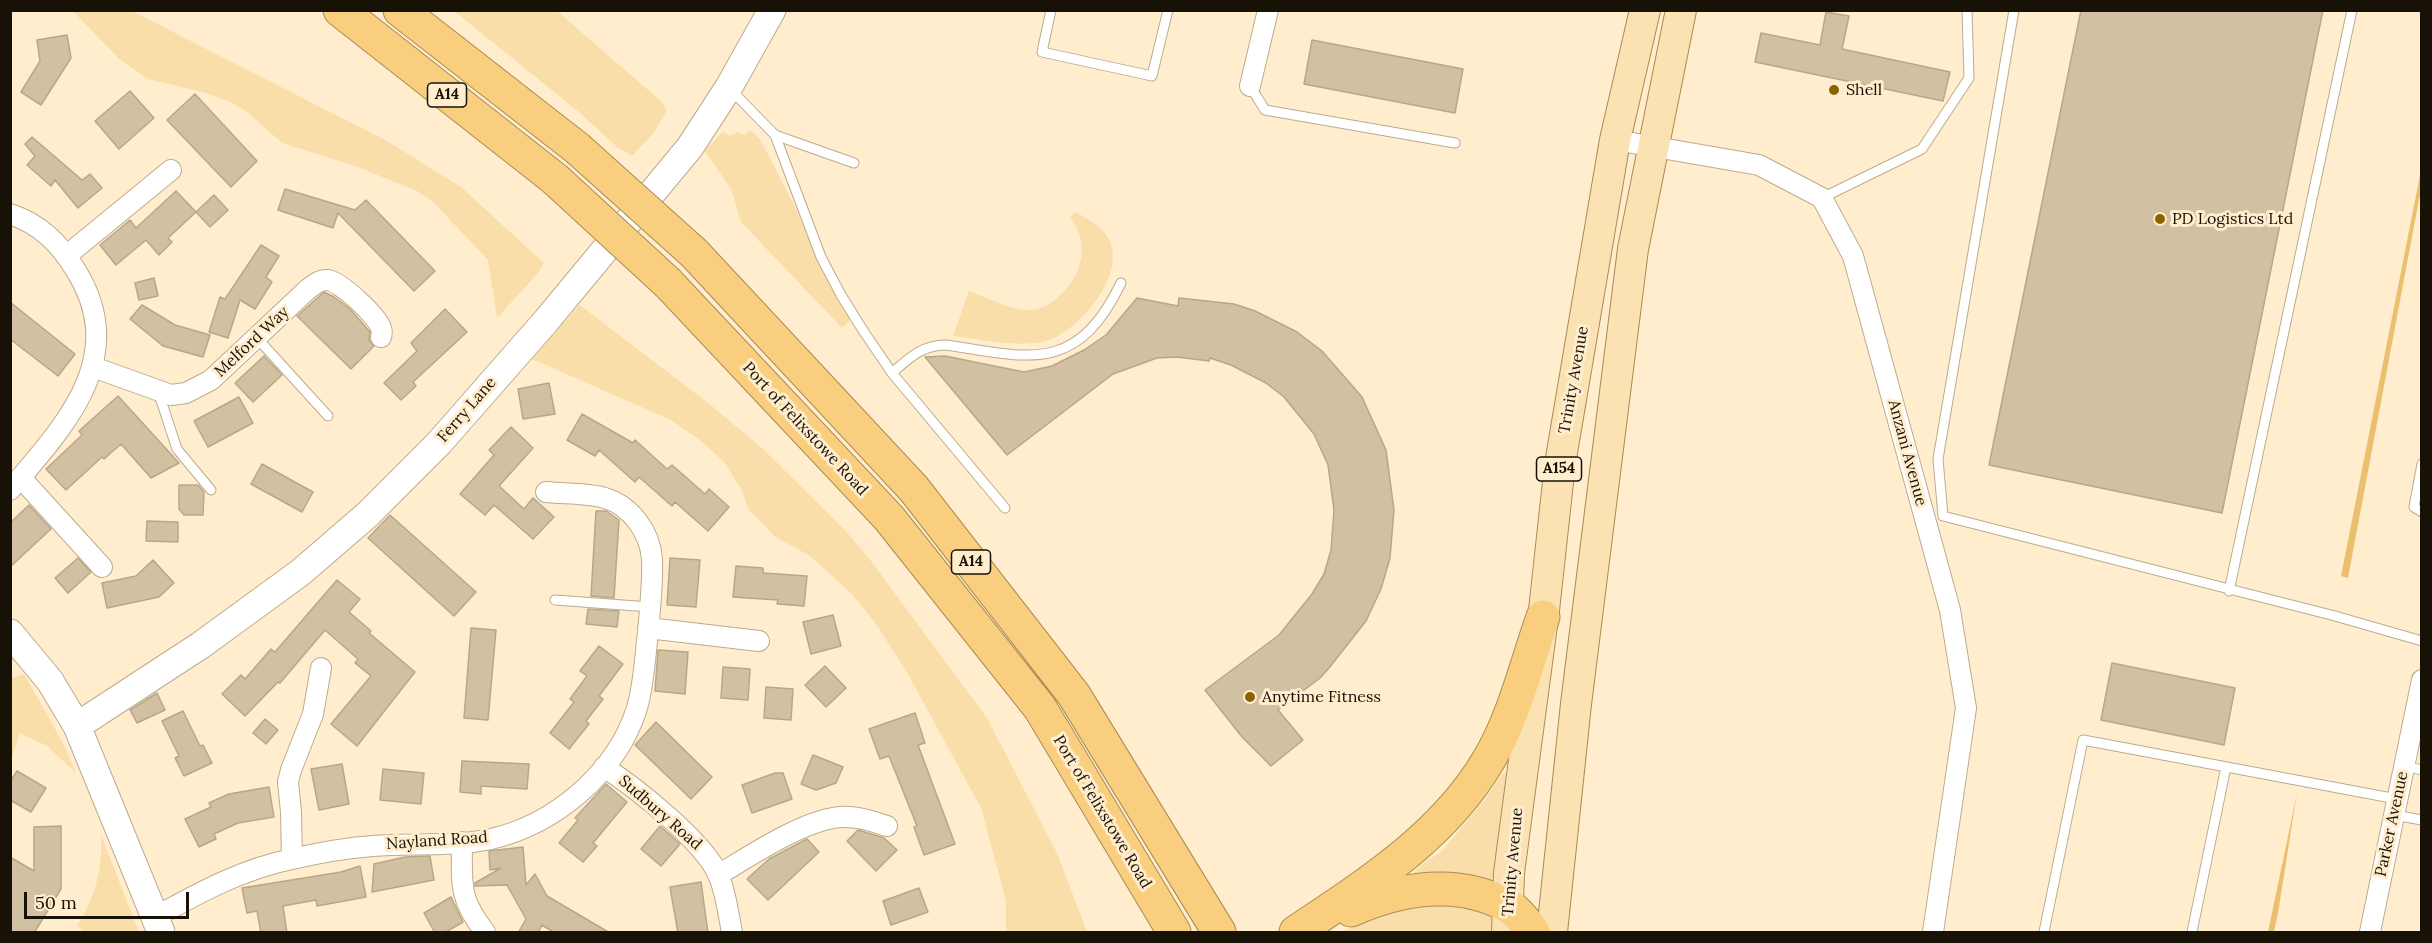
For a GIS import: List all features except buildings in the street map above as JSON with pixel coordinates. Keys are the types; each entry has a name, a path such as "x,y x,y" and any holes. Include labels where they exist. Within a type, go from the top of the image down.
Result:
{"highway":[{"name":"Port of Felixstowe Road","path":"340,10 555,179 668,283 889,518 1040,708 1172,928"},
{"name":"A14","path":"400,10 577,148 694,253 921,498 1074,695 1211,919"},
{"path":"1298,933 1376,878 1420,841 1463,797 1488,761 1506,722 1543,617"},
{"path":"1298,933 1375,899 1426,888 1466,891 1533,933"}],"main road":[{"name":"Trinity Avenue","path":"1508,919 1509,873 1543,617 1560,464 1615,140 1645,10"},
{"name":"A154","path":"1552,933 1576,704 1633,249 1681,10"}],"street":[{"name":"Ferry Lane","path":"77,726 201,645 301,572 367,515 439,443 546,321 690,147 729,87 772,10"},
{"path":"1250,86 1268,10"},
{"path":"1615,140 1759,165 1822,198"},
{"path":"66,256 171,170"},
{"name":"Anzani Avenue","path":"1822,198 1853,256 1950,610 1966,708 1933,933"},
{"path":"10,214 25,219 40,228 55,241 66,256 93,303 96,332 93,367 85,391 68,418 16,484 102,567"},
{"name":"Melford Way","path":"93,367 171,395 198,388 233,361 307,290 318,282 328,280 340,285 376,320 382,329 381,337"},
{"name":"Nayland Road","path":"158,925 211,886 258,867 291,859 371,846 462,842 490,839 517,831 539,820 575,796 604,766 629,729 637,707 650,607 652,559 650,543 644,529 634,517 605,498 546,492"},
{"path":"648,628 759,641"},
{"path":"10,633 50,681 77,726 158,925"},
{"path":"291,859 291,812 288,782 313,714 321,668"},
{"name":"Parker Avenue","path":"2370,933 2396,807 2413,768 2421,680"},
{"name":"Sudbury Road","path":"604,766 705,852 724,889 732,933"},
{"path":"718,875 813,824 839,817 861,817 887,826"},
{"path":"462,842 462,889 466,906 485,933"}],"lane":[{"path":"1051,10 1042,52 1152,76 1168,10"},
{"path":"1822,198 1922,149 1969,78 1967,10"},
{"path":"2014,10 1938,459 1943,516 2229,591 2335,616 2421,641"},
{"path":"2229,591 2352,10"},
{"path":"1250,86 1265,110 1455,143"},
{"path":"729,87 775,135 821,257 841,295 892,373 1005,508"},
{"path":"775,135 854,163"},
{"path":"892,373 917,352 933,345 1027,357 1065,347 1088,332 1099,321 1109,307 1120,283"},
{"path":"257,338 328,416"},
{"path":"158,391 177,449 212,490"},
{"path":"2421,464 2414,507 2421,512"},
{"path":"555,600 650,607"},
{"path":"2044,933 2083,740 2226,767 2396,807 2421,820"},
{"path":"2192,933 2226,767"}],"shaded area":[{"path":"73,11 132,11 387,141 461,187 544,263 539,272 497,318 488,260 433,202 417,191 355,166 282,143 247,112 228,101 206,93 148,79 119,59"},
{"path":"454,11 557,11 661,101 667,110 653,134 632,156 617,147 580,113"},
{"path":"750,130 760,139 819,260 853,317 842,328 741,222 731,189 705,151 723,131 729,136 738,132 745,135"},
{"path":"2421,170 2421,189 2348,578 2341,576"},
{"path":"1076,212 1096,224 1104,232 1110,242 1113,256 1105,285 1097,300 1086,313 1061,334 1039,343 1001,342 953,336 969,291 1007,306 1031,310 1049,304 1067,288 1074,278 1081,258 1080,237 1070,217"},
{"path":"580,305 712,406 763,449 845,530 868,557 987,718 1057,853 1087,932 1006,932 1006,901 981,808 909,676 876,624 853,595 810,556 774,536 749,510 742,491 725,463 701,441 671,420 532,359"},
{"path":"24,674 63,743 76,773 47,746 20,733 11,759 11,678"},
{"path":"1512,770 1501,889 1412,875 1422,864 1442,851 1486,798 1502,774"},
{"path":"2297,793 2278,913 2274,932 2268,932"},
{"path":"101,835 139,932 86,932 77,926 97,883 101,860"},
{"path":"1431,906 1481,910 1499,919 1498,932 1341,932 1392,912"}],"place":[{"name":"Shell","path":"1834,90"},
{"name":"PD Logistics Ltd","path":"2160,219"},
{"name":"Anytime Fitness","path":"1250,697"}]}
